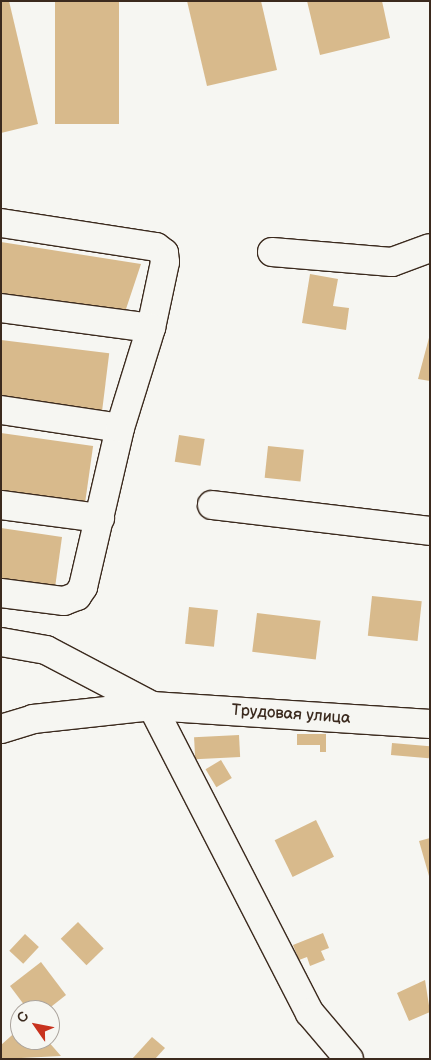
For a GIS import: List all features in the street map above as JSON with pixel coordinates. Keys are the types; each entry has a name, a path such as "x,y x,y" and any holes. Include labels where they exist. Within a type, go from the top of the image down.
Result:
{"street":[{"path":"1,223 156,247 164,253 165,262 151,328 120,428 83,587 77,596 64,601 1,593"},
{"path":"272,252 392,262 430,248"},
{"path":"1,308 151,328"},
{"path":"1,410 120,428"},
{"path":"1,505 100,518"},
{"path":"212,506 430,531"},
{"name":"Трудовая улица","path":"1,642 46,650 152,706"},
{"path":"152,706 310,1013 349,1059"},
{"name":"Трудовая улица","path":"1,729 33,719 152,706 430,724"}],"building":[{"path":"1,1 9,1 38,124 1,133"},
{"path":"55,1 119,1 119,124 55,124"},
{"path":"187,1 261,1 277,70 207,86"},
{"path":"307,1 382,1 390,38 320,55"},
{"path":"1,242 141,264 122,321 1,301"},
{"path":"310,274 338,279 333,306 349,308 346,330 302,323"},
{"path":"430,334 430,381 418,379"},
{"path":"1,340 109,353 102,415 1,402"},
{"path":"1,433 93,446 85,505 1,494"},
{"path":"179,435 205,439 200,466 175,462"},
{"path":"268,446 304,450 300,482 265,478"},
{"path":"1,528 62,537 54,595 1,588"},
{"path":"372,596 422,601 418,641 368,636"},
{"path":"189,607 218,610 214,647 185,644"},
{"path":"257,613 321,621 316,660 252,652"},
{"path":"297,734 326,734 326,752 320,752 320,745 297,745"},
{"path":"239,735 240,757 195,759 194,737"},
{"path":"392,743 430,746 429,758 391,755"},
{"path":"221,760 232,778 216,787 206,769"},
{"path":"316,820 334,857 293,877 275,840"},
{"path":"430,838 430,875 429,876 419,841"},
{"path":"78,922 104,949 86,965 61,939"},
{"path":"323,933 329,948 321,951 325,960 310,966 307,957 299,960 293,945"},
{"path":"25,934 39,947 23,964 9,951"},
{"path":"41,962 66,995 60,1000 20,1000 10,986"},
{"path":"425,980 430,1012 409,1021 397,993"},
{"path":"10,1037 10,1050 56,1050 61,1056 1,1059 1,1045"},
{"path":"152,1037 165,1048 155,1059 132,1059"}]}
